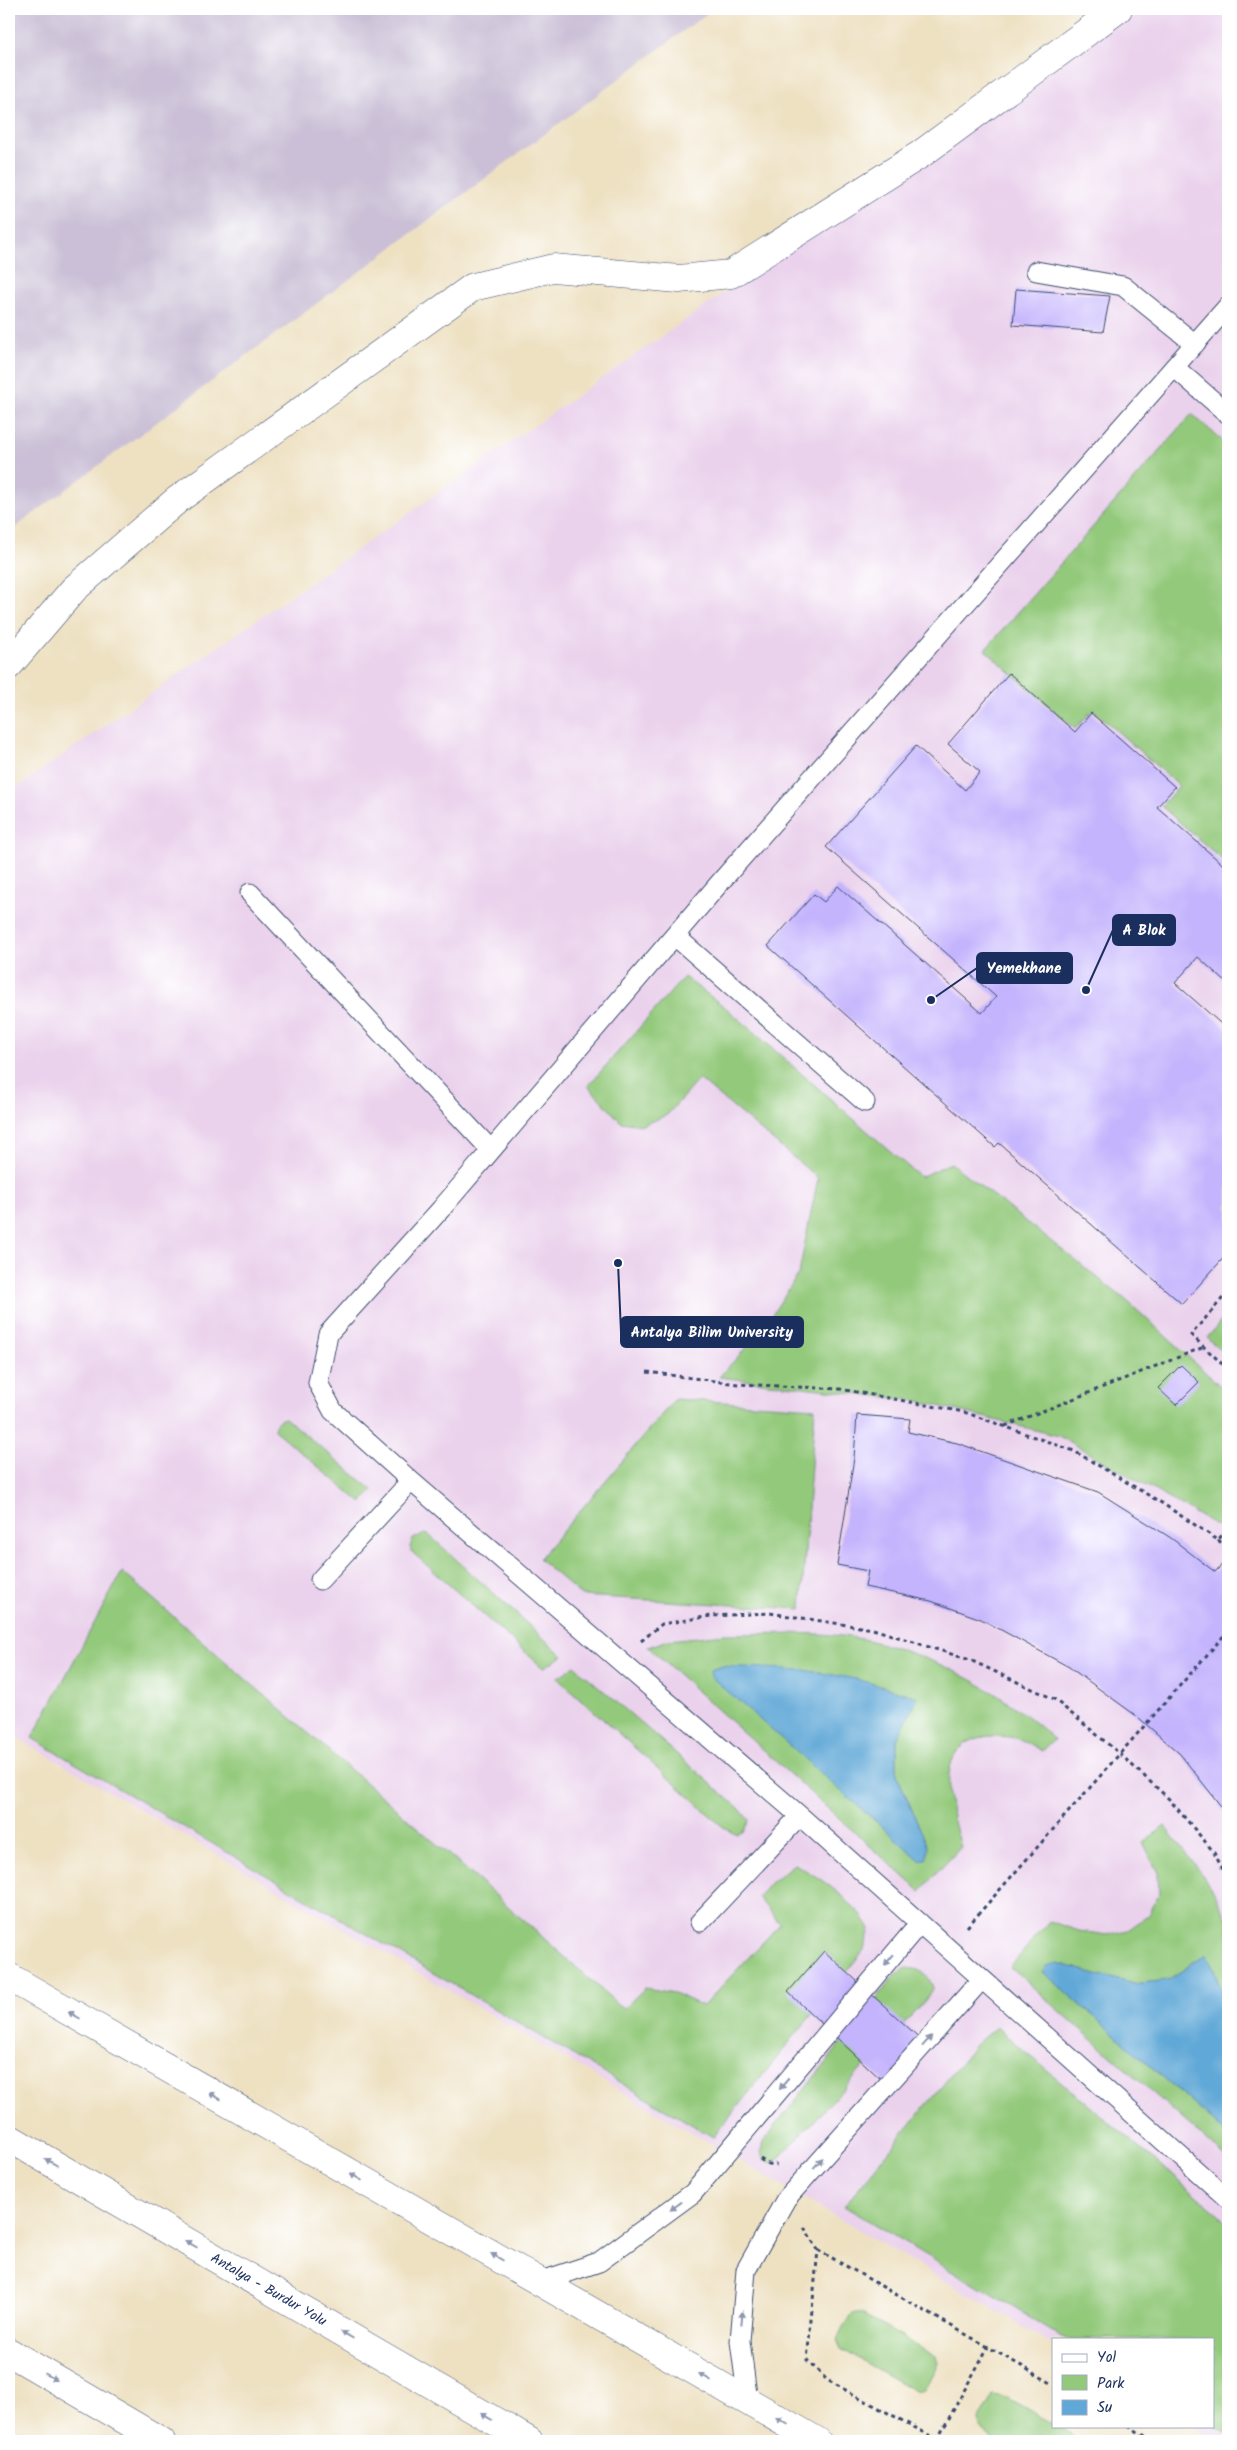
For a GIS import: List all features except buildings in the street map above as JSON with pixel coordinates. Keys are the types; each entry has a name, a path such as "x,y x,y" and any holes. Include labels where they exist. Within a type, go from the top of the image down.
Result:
{"main road":[{"path":"9,665 74,589 177,500 473,287 553,268 679,279 731,274 921,154 1118,9"},
{"path":"9,1977 817,2441"},
{"name":"Antalya - Burdur Yolu","path":"9,2138 529,2441"},
{"path":"9,2352 161,2441"}],"lane":[{"path":"1036,271 1123,286 1195,344"},
{"path":"1228,306 328,1334 318,1383 333,1411 411,1481 800,1816 1228,2199"},
{"path":"1174,367 1228,414"},
{"path":"250,893 491,1150"},
{"path":"675,936 865,1102"},
{"path":"320,1580 411,1481"},
{"path":"700,1922 800,1816"},
{"path":"540,2282 599,2262 693,2193 920,1923"},
{"path":"748,2402 740,2341 746,2270 786,2199 982,1979"}],"path":[{"path":"1228,1292 1191,1335 1228,1369"},
{"path":"1004,1426 1204,1347"},
{"path":"647,1372 738,1384 840,1389 964,1412 1074,1451 1160,1502 1228,1548"},
{"path":"1218,1540 1228,1528"},
{"path":"621,1662 662,1624 712,1616 770,1614 873,1629 970,1660 1054,1700 1120,1754 1168,1799 1213,1851 1228,1879"},
{"path":"949,1948 1228,1631"},
{"path":"786,2199 818,2250 1052,2383"},
{"path":"818,2250 807,2360 827,2380 939,2440 988,2347"},
{"path":"1131,2428 1154,2441"}],"shaded area":[{"path":"9,9 713,9 9,532"},
{"path":"1130,9 1228,9 1228,2441 1218,2441 1196,2428 1214,2428 1214,2338 1052,2338 1052,2343 9,1733 9,793"}],"green space":[{"path":"1192,414 1228,446 1228,865 1161,806 1179,786 1093,710 1075,729 985,650"},
{"path":"684,977 725,1007 920,1177 951,1163 1126,1300 1228,1393 1228,1512 1217,1526 1059,1436 919,1401 719,1377 760,1333 799,1273 818,1178 699,1079 667,1115 642,1125 621,1122 588,1086"},
{"path":"1228,1313 1228,1356 1207,1338"},
{"path":"675,1399 815,1408 801,1609 582,1596 539,1559"},
{"path":"285,1418 373,1490 362,1503 274,1430 277,1422"},
{"path":"424,1534 429,1535 563,1656 543,1668 412,1552 410,1547 413,1539"},
{"path":"122,1572 492,1892 623,2009 645,1988 674,1993 703,2006 780,1924 758,1897 771,1882 794,1864 826,1883 857,1910 870,1929 864,1950 713,2137 32,1738"},
{"path":"799,1633 835,1635 871,1641 921,1656 969,1678 1014,1707 1054,1740 1042,1751 1018,1739 995,1736 984,1737 965,1745 957,1752 949,1774 949,1793 961,1847 920,1891 648,1647 668,1640 726,1634","holes":["723,1666 917,1697 897,1739 897,1775 928,1847 710,1670"]},
{"path":"575,1666 738,1807 749,1820 744,1831 736,1835 722,1826 557,1678"},
{"path":"1164,1826 1208,1883 1228,1921 1228,2003 1207,1954 1168,1980 1133,1984 1057,1963 1043,1972 1228,2134 1228,2159 1010,1967 1049,1921 1079,1931 1107,1935 1128,1930 1149,1915 1159,1894 1158,1873 1143,1843"},
{"path":"906,1968 916,1969 926,1975 931,1982 933,1987 925,2001 778,2159 772,2163 764,2159 761,2151 763,2142 895,1975"},
{"path":"996,2027 1228,2222 1228,2434 1214,2426 1214,2338 1064,2338 844,2206 977,2043"},
{"path":"852,2314 862,2314 936,2357 938,2363 924,2390 917,2392 841,2349 837,2340"},
{"path":"993,2395 1003,2396 1052,2423 1052,2428 1060,2428 1071,2434 1078,2441 999,2441 984,2432 978,2422"}],"water":[{"path":"723,1666 804,1670 857,1679 918,1697 897,1739 897,1775 928,1847 927,1858 921,1861 711,1677 710,1670"},
{"path":"1207,1954 1228,2003 1228,2134 1043,1972 1047,1966 1057,1963 1133,1984 1168,1980"}],"place":[{"name":"A Blok","path":"1086,990"},
{"name":"Yemekhane","path":"931,1000"},
{"name":"Antalya Bilim University","path":"618,1263"}]}
